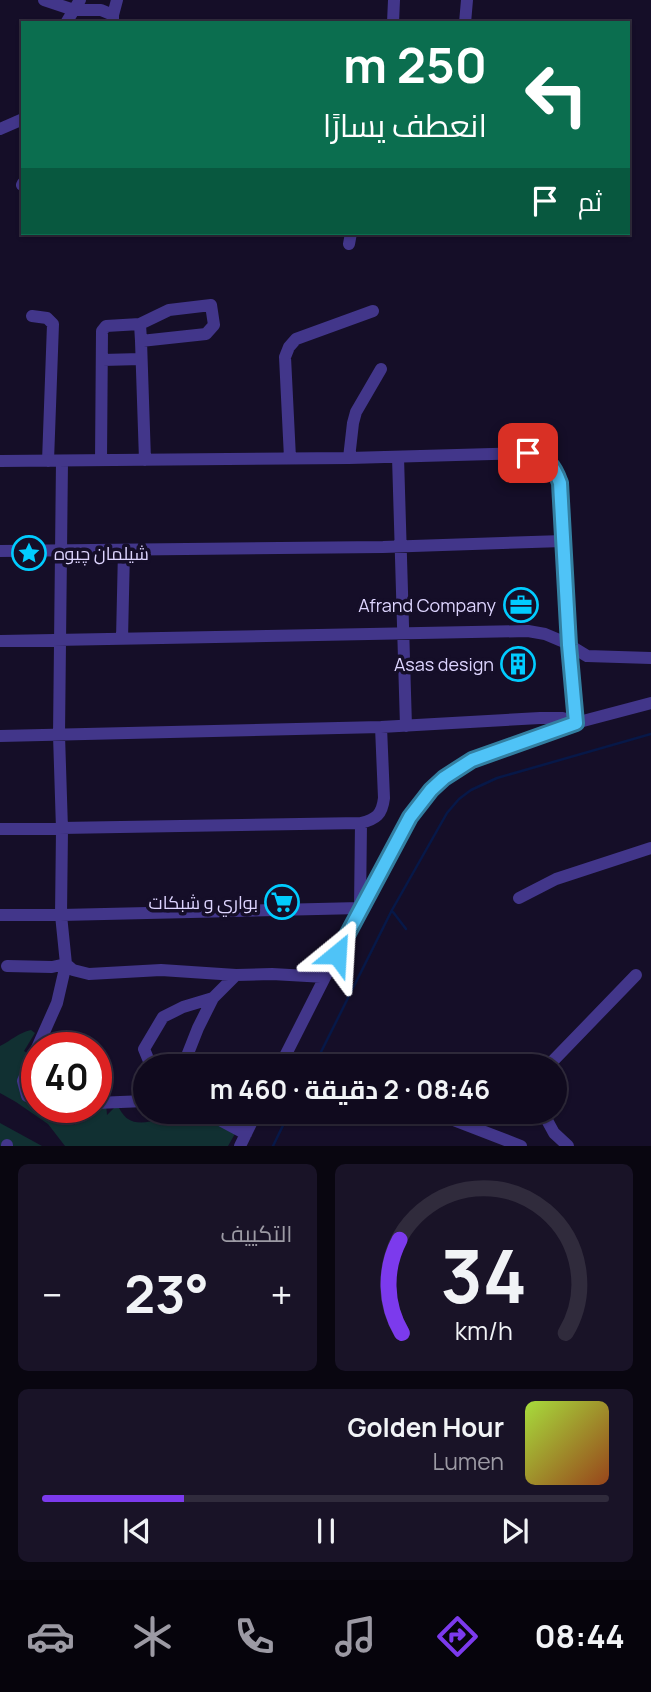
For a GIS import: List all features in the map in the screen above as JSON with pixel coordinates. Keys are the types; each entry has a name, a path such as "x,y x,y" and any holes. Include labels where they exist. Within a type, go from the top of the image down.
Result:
{"street":[{"path":"44,0 101,10 113,19 117,0"},
{"path":"393,21 394,0"},
{"path":"465,21 467,0"},
{"path":"67,21 77,5"},
{"path":"0,129 21,120"},
{"path":"101,460 102,331 106,326 140,324 169,310 211,305 214,325 206,334 141,341"},
{"path":"290,458 285,357 289,347 296,339 373,311"},
{"path":"32,316 47,318 53,324 55,461 61,550 61,915 66,964 57,1003 44,1032"},
{"path":"140,324 145,460"},
{"path":"102,360 141,359"},
{"path":"349,458 356,412 382,369"},
{"path":"0,461 349,458 528,453 547,460 560,483 576,723"},
{"path":"398,457 405,726"},
{"path":"0,551 401,546 564,541"},
{"path":"122,639 124,550"},
{"path":"0,641 528,631 545,634 587,656 651,658"},
{"path":"286,1054 360,908 410,817 425,796 444,778 472,760 576,723 651,703"},
{"path":"0,736 381,727 540,718 563,718 576,723"},
{"path":"0,829 360,824 379,816 383,808 381,727"},
{"path":"360,824 360,908"},
{"path":"519,898 556,879 651,848"},
{"path":"0,915 360,908"},
{"path":"66,964 73,970 89,974 161,970 325,977"},
{"path":"7,966 52,968 66,964"},
{"path":"188,1054 213,998 236,975"},
{"path":"560,1054 636,975"},
{"path":"146,1054 144,1049 163,1017 183,1007 213,998"},
{"path":"112,1102 133,1101"},
{"path":"221,1124 243,1140 251,1124"},
{"path":"464,1124 521,1146"},
{"path":"549,1124 554,1133 568,1146"}],"green space":[{"path":"21,1034 21,1105 0,1093 0,1046"},
{"path":"117,1105 133,1124 241,1124 228,1146 65,1146 48,1124 112,1123 112,1110"},
{"path":"0,1123 42,1146 0,1146"}],"waterway":[{"path":"320,1054 392,910 447,813 459,799 497,778 651,734"},
{"path":"393,912 406,929"},
{"path":"273,1146 284,1124"}],"place":[{"name":"شيلمان چیوه","path":"29,553"},
{"name":"Afrand Company","path":"521,605"},
{"name":"Asas design","path":"518,664"},
{"name":"بواري و شبكات","path":"282,902"}],"route":[{"path":"337,954 410,817 431,790 472,760 576,723 560,483 547,460 528,453"}]}
